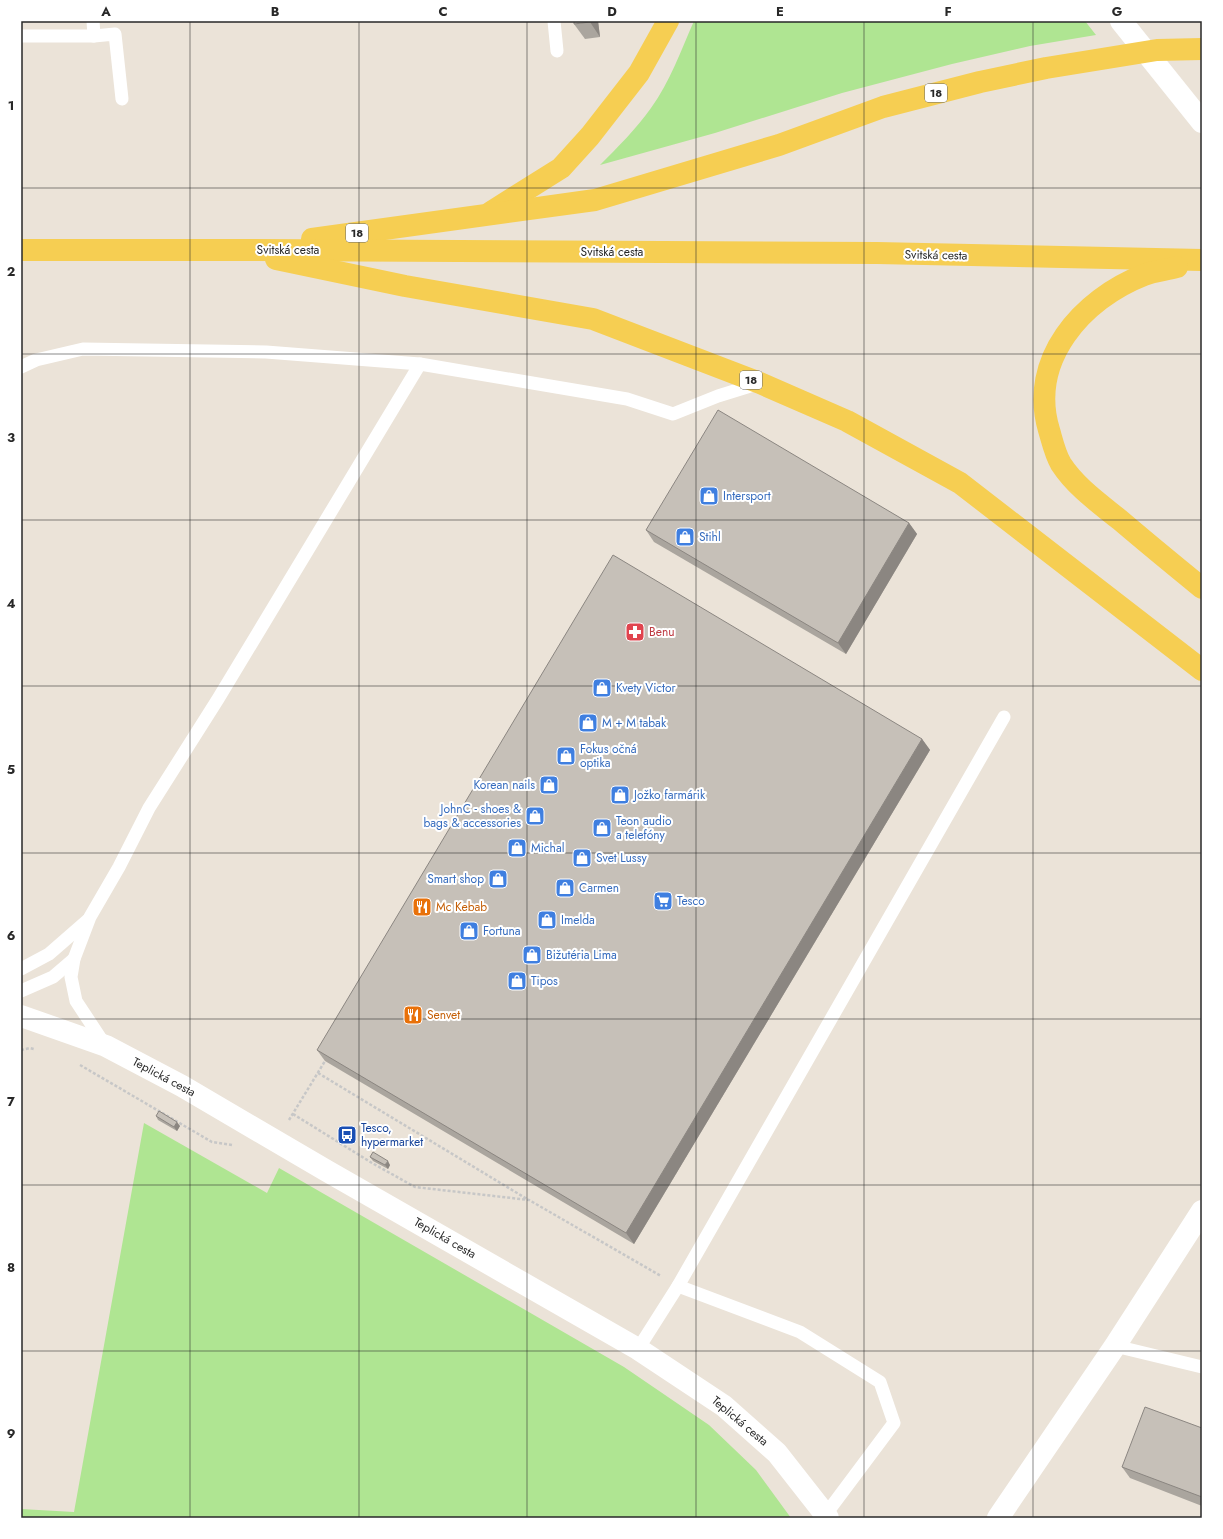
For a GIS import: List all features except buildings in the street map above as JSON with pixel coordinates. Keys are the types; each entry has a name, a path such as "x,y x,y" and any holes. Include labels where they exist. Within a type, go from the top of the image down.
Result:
{"main road":[{"path":"485,216 561,168 590,136 639,73 668,21"},
{"name":"18","path":"230,250 595,200 779,145 883,107 980,82 1046,68 1157,50 1202,49"},
{"name":"Svitská cesta","path":"21,250 877,253 1202,260"},
{"name":"18","path":"230,250 405,286 593,319 760,383 847,421 960,483 1202,670"},
{"path":"1202,260 1144,275 1113,291 1091,306 1067,331 1049,364 1044,402 1045,418 1061,463 1080,487 1202,588"}],"street":[{"path":"1121,21 1202,122"},
{"name":"Teplická cesta","path":"21,1016 106,1046 182,1086 638,1349 724,1406 777,1453 827,1516"},
{"path":"998,1518 1115,1346 1202,1211"}],"lane":[{"path":"93,21 94,36"},
{"path":"554,21 557,51"},
{"path":"21,36 94,36 114,34 122,99"},
{"path":"21,367 36,360 83,349 266,352 420,364 627,399 673,414 718,396 760,383"},
{"path":"106,1046 76,1001 71,977 74,959 90,917 120,867 149,808 218,699 420,364"},
{"path":"638,1349 678,1286 1004,717"},
{"path":"21,969 49,954 90,917"},
{"path":"21,991 53,977 74,959"},
{"path":"678,1286 800,1332 880,1382 894,1423 827,1516"},
{"path":"1115,1346 1202,1367"}],"path":[{"path":"318,1073 529,1200 678,1286"},
{"path":"293,1114 372,1163 415,1187 529,1200"}],"green space":[{"path":"694,21 1085,21 1096,35 1030,46 952,64 842,93 715,133 600,165 633,131 658,98 675,66"},
{"path":"144,1123 267,1193 279,1168 624,1367 709,1425 756,1470 791,1518 21,1518 21,1509 74,1512"}],"place":[{"name":"Intersport","path":"709,496"},
{"name":"Stihl","path":"685,537"},
{"name":"Benu","path":"635,632"},
{"name":"Kvety Victor","path":"602,688"},
{"name":"M + M tabak","path":"588,723"},
{"name":"Fokus očná optika","path":"566,756"},
{"name":"Korean nails","path":"549,785"},
{"name":"Jožko farmárik","path":"620,795"},
{"name":"JohnC - shoes & bags & accessories","path":"535,816"},
{"name":"Teon audio a telefóny","path":"602,828"},
{"name":"Michal","path":"517,848"},
{"name":"Svet Lussy","path":"582,858"},
{"name":"Smart shop","path":"498,879"},
{"name":"Carmen","path":"565,888"},
{"name":"Tesco","path":"663,901"},
{"name":"Mc Kebab","path":"422,907"},
{"name":"Imelda","path":"547,920"},
{"name":"Fortuna","path":"469,931"},
{"name":"Bižutéria Lima","path":"532,955"},
{"name":"Tipos","path":"517,981"},
{"name":"Senvet","path":"413,1015"},
{"name":"Tesco, hypermarket","path":"347,1135"}]}
